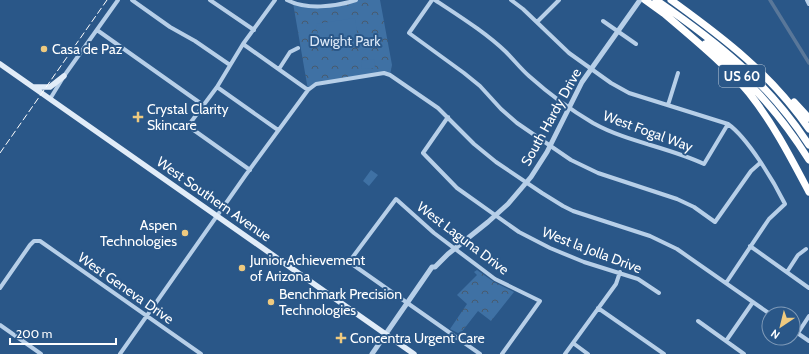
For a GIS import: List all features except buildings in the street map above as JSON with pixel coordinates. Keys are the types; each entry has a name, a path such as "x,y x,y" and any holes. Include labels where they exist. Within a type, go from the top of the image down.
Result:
{"highway":[{"name":"US 60","path":"645,0 717,53 746,80 776,114 809,160"},
{"path":"656,0 719,45 747,70 785,111 809,145"},
{"name":"US 60","path":"671,0 708,27 760,70 790,102 809,129"},
{"path":"660,10 715,58 749,93 772,126 809,192"},
{"path":"760,70 809,118"}],"main road":[{"name":"West Southern Avenue","path":"0,64 218,215 414,354"},
{"path":"33,87 50,87 64,76"}],"street":[{"path":"50,99 64,76 118,0"},
{"path":"132,0 170,27 195,41 230,65"},
{"path":"210,0 254,30"},
{"path":"250,170 188,126 216,87 243,44 275,0"},
{"path":"287,0 293,3 314,7 356,0"},
{"path":"432,0 409,33 480,86 501,109 517,123 571,160 598,173 677,199 715,222 751,171 760,163"},
{"name":"West Fogal Way","path":"435,0 484,34 506,52 545,90 592,123 612,132 689,157 704,164 728,124"},
{"path":"511,0 523,9 569,53 611,83 629,93 728,124 735,129 777,187 785,204 769,219 726,283"},
{"path":"537,22 559,0"},
{"name":"South Hardy Drive","path":"372,354 426,277 429,276 435,269 434,267 511,201 539,166 579,88 640,0"},
{"path":"807,0 809,4"},
{"path":"603,21 636,44"},
{"path":"97,30 203,105"},
{"path":"243,44 308,90"},
{"path":"279,69 290,52 298,48"},
{"path":"120,354 278,130 308,90 316,84 384,73 397,78 438,108 474,144 496,162 562,206 662,240 761,308"},
{"path":"668,105 678,73"},
{"path":"216,87 278,130"},
{"name":"West la Jolla Drive","path":"448,117 423,153 457,188 519,232 550,248 584,262 620,272 638,279 659,293"},
{"name":"West Laguna Drive","path":"407,303 349,262 396,199 454,249 495,278 540,301 502,354"},
{"name":"West Geneva Drive","path":"0,288 30,245 37,241 48,247 200,354"},
{"path":"750,246 809,288"},
{"path":"787,272 798,255 806,249"},
{"path":"565,354 616,284 620,272"},
{"path":"726,341 753,302"},
{"path":"407,303 480,354"},
{"path":"598,308 664,354"},
{"path":"801,328 809,316"},
{"path":"698,321 744,354"},
{"path":"0,325 41,354"},
{"path":"573,343 588,354"}],"green space":[{"name":"Dwight Park","path":"356,0 380,0 392,65 390,75 384,73 316,84 308,90 293,3 314,7"},
{"path":"355,18 358,39 320,45 316,24"},
{"path":"374,59 375,68 362,69 361,61"},
{"path":"371,170 378,175 369,186 363,181"},
{"path":"477,270 494,282 514,292 491,321 478,311 460,334 450,329 467,304 457,295 477,275 474,272"}],"waterway":[{"path":"770,0 809,63"}],"railway":[{"path":"0,153 107,0"}],"place":[{"name":"Casa de Paz","path":"44,49"},
{"name":"Crystal Clarity Skincare","path":"138,117"},
{"name":"Aspen Technologies","path":"185,233"},
{"name":"Junior Achievement of Arizona","path":"242,268"},
{"name":"Benchmark Precision Technologies","path":"271,302"},
{"name":"Concentra Urgent Care","path":"341,338"}]}
